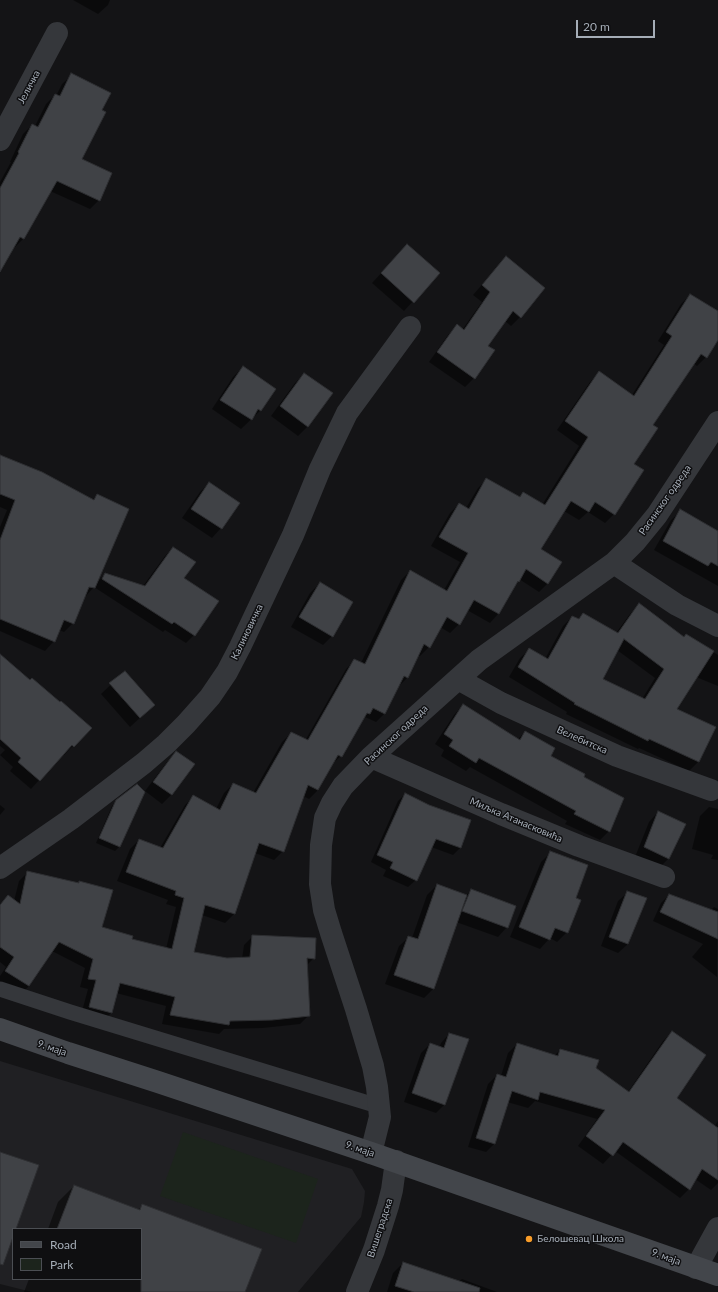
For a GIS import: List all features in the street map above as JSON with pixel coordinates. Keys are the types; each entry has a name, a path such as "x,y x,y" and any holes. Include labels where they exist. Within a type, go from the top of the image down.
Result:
{"main road":[{"name":"9. маја","path":"0,1029 68,1054 158,1082 396,1161 718,1275"}],"street":[{"name":"Јеличка","path":"0,140 57,33"},
{"name":"Калиновичка","path":"0,868 71,819 144,763 186,724 210,697 240,647 293,535 320,469 348,413 410,327"},
{"name":"Расинског одреда","path":"371,1153 380,1117 377,1087 369,1051 354,1001 330,933 324,910 320,884 321,845 325,818 332,803 343,786 371,757 479,660 614,563 636,542 657,515 718,422"},
{"path":"614,563 677,605 718,626"},
{"name":"Велебитска","path":"458,679 501,703 617,756 711,790"},
{"name":"Миљка Атанасковића","path":"371,757 501,814 579,846 664,876"},
{"name":"Вишеградска","path":"357,1292 374,1250 388,1206 396,1161"},
{"path":"696,1268 718,1228"}],"lane":[{"path":"0,989 378,1106"}],"shaded area":[{"path":"0,1061 352,1169 365,1191 361,1217 298,1292 32,1292 0,1284"}],"green space":[{"path":"183,1132 318,1179 296,1243 160,1196"}],"building":[{"path":"71,73 111,93 102,110 106,112 82,159 112,173 100,201 57,181 24,239 20,237 0,272 0,188 19,153 18,152 32,124 38,127 55,94 60,96"},
{"path":"407,244 440,273 414,303 381,273"},
{"path":"506,256 545,288 521,318 513,311 488,346 495,350 475,379 437,352 457,324 464,330 490,292 482,285"},
{"path":"690,294 718,311 718,340 707,358 701,354 653,425 658,428 634,464 644,470 615,515 595,502 589,512 571,501 541,549 562,562 548,584 526,569 499,614 474,600 460,625 447,617 430,648 424,644 408,678 404,676 385,714 373,708 370,714 367,713 342,757 338,755 318,790 308,785 284,852 259,843 235,914 205,905 194,952 227,958 250,957 252,935 316,938 315,959 307,958 310,1016 272,1020 230,1021 229,1025 170,1015 175,997 120,983 112,1013 89,1007 96,980 88,979 93,959 59,942 29,986 5,971 14,957 0,947 0,905 8,895 20,904 27,871 79,883 79,881 113,890 102,927 133,936 132,939 172,949 184,898 175,895 176,891 126,872 139,839 163,848 193,795 220,810 233,783 256,793 291,732 308,740 354,659 365,664 410,570 447,591 468,553 439,537 459,503 469,509 486,478 520,497 523,492 545,505 588,437 565,421 599,371 634,396 672,336 666,332"},
{"path":"243,366 276,389 261,411 258,409 252,420 220,400"},
{"path":"304,373 333,393 308,427 280,406"},
{"path":"0,455 42,472 94,500 97,494 129,509 95,588 89,587 74,624 64,620 55,642 0,619 0,540 15,500 0,494"},
{"path":"209,482 240,503 222,529 191,509"},
{"path":"680,509 718,531 718,566 711,562 708,566 663,541"},
{"path":"173,547 196,562 184,578 219,601 195,636 174,622 172,624 102,579 105,573 145,586"},
{"path":"320,582 353,602 333,637 299,617"},
{"path":"639,603 684,637 686,634 714,651 677,709 716,727 699,762 649,739 648,741 574,704 575,703 518,667 529,648 548,659 572,616 579,619 583,613 618,633","holes":["624,639 664,669 645,699 603,679"]},
{"path":"0,654 30,680 32,678 60,702 61,701 92,728 74,747 72,745 40,781 18,762 21,758 0,739"},
{"path":"125,671 155,705 140,718 109,683"},
{"path":"463,704 520,740 525,731 555,748 551,756 585,774 584,777 624,798 610,832 574,814 576,811 479,758 476,763 449,746 453,740 444,734"},
{"path":"176,751 195,764 172,795 153,782"},
{"path":"137,784 145,792 120,847 99,838 116,800"},
{"path":"405,793 429,805 471,820 461,848 436,839 417,881 390,868 393,862 377,855"},
{"path":"658,811 686,824 669,859 644,847"},
{"path":"550,851 588,865 576,898 581,900 568,933 555,928 550,940 519,927"},
{"path":"437,884 467,895 434,989 394,975 408,936 418,939"},
{"path":"471,889 516,906 508,928 462,911"},
{"path":"627,891 647,898 628,944 609,937"},
{"path":"669,894 718,912 718,939 660,912"},
{"path":"672,1031 706,1055 677,1098 718,1128 718,1180 702,1169 690,1190 623,1142 613,1156 586,1136 605,1110 540,1092 538,1100 512,1091 495,1144 476,1138 497,1074 506,1077 517,1043 558,1056 560,1049 599,1060 596,1068 629,1092"},
{"path":"449,1033 469,1039 445,1105 412,1093 430,1043 444,1048"},
{"path":"0,1152 39,1165 16,1228 12,1228 12,1240 3,1265 0,1264"},
{"path":"74,1185 140,1210 142,1204 262,1249 245,1292 141,1292 142,1228 57,1228"},
{"path":"403,1262 480,1288 479,1292 414,1292 395,1286"}],"place":[{"name":"Белошевац Школа","path":"529,1239"}]}
